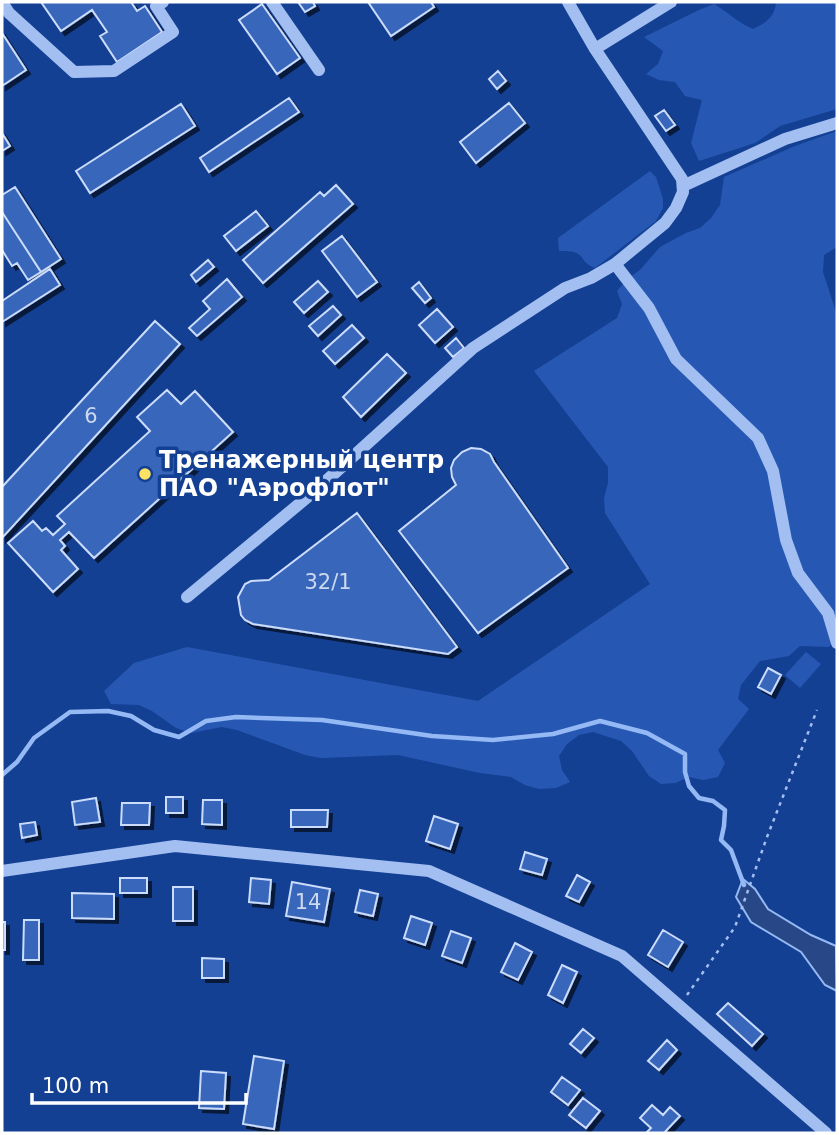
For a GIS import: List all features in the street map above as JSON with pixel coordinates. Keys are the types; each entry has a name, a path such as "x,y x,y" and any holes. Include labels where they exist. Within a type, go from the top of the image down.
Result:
{"street":[{"path":"2,2 9,13 74,72 114,71 173,32 156,6 163,2"},
{"path":"272,2 319,70"},
{"path":"187,597 316,490 463,356 565,288 591,278 615,264 665,223 676,208 683,192 682,179 595,49 568,2"},
{"path":"595,49 671,2"},
{"path":"683,186 785,139 837,123"},
{"path":"615,264 649,308 676,359 758,438 772,471 786,540 799,573 828,613 836,636"},
{"path":"2,871 175,846 429,871 622,956 826,1133"}],"path":[{"path":"680,1006 734,927 817,710"}],"shaded area":[{"path":"776,2 837,2 837,109 780,126 755,143 699,161 691,143 702,100 685,96 675,82 659,80 646,74 658,64 663,51 644,37 714,4 753,29 769,19"},
{"path":"837,131 837,247 824,255 823,272 837,315 837,636 829,647 800,646 789,656 760,661 741,685 738,699 749,709 718,750 725,763 718,777 703,780 689,777 675,783 661,784 649,776 632,751 621,741 593,732 579,735 567,744 559,756 562,770 570,782 556,788 539,789 511,777 398,755 321,758 222,727 191,733 176,728 139,705 111,704 104,691 134,663 187,647 478,701 650,584 605,513 608,467 534,371 617,318 622,304 617,291 660,247 700,228 711,218 720,205 724,177"},
{"path":"650,171 656,177 663,199 663,208 656,221 595,268 575,252 559,251 558,238"},
{"path":"806,652 821,664 800,688 785,675"},
{"path":"743,879 755,889 768,909 811,935 836,946 837,991 825,985 801,952 751,922 736,897"}],"building":[{"path":"41,2 131,2 137,11 145,6 162,32 117,62 100,36 107,32 92,10 61,31"},
{"path":"298,2 313,2 315,6 305,12"},
{"path":"368,2 431,2 434,7 391,36"},
{"path":"262,4 300,58 277,74 239,20"},
{"path":"2,33 26,70 2,86"},
{"path":"498,71 506,81 497,89 489,79"},
{"path":"289,98 299,112 209,172 200,158"},
{"path":"509,103 525,123 476,163 460,142"},
{"path":"181,104 195,126 90,193 76,171"},
{"path":"664,110 675,125 666,131 655,116"},
{"path":"2,133 10,146 2,151"},
{"path":"336,185 353,204 263,283 243,260 320,192 324,196"},
{"path":"15,187 61,259 41,272 2,212 2,195"},
{"path":"256,211 268,226 236,251 224,236"},
{"path":"2,212 41,272 28,280 17,263 12,266 2,250"},
{"path":"342,236 377,282 357,297 322,251"},
{"path":"208,260 214,267 196,282 191,275"},
{"path":"50,269 60,285 2,322 2,301"},
{"path":"227,279 242,297 197,336 189,328 210,309 203,301"},
{"path":"318,281 328,292 304,313 294,302"},
{"path":"419,282 431,298 425,303 412,288"},
{"path":"333,306 341,315 318,336 309,326"},
{"path":"437,309 453,327 435,343 419,325"},
{"path":"155,321 180,344 2,538 2,487"},
{"path":"352,325 364,338 335,364 323,351"},
{"path":"456,338 464,348 453,357 445,348"},
{"path":"387,354 406,373 361,417 343,397"},
{"name":"Тренажерный центр ПАО \"Аэрофлот\"","path":"167,390 181,404 195,391 233,432 94,558 69,532 60,540 65,546 61,550 78,569 53,592 8,543 33,521 42,531 46,528 53,535 65,524 57,516 150,431 137,417"},
{"path":"471,448 490,454 568,568 478,633 399,531 456,485 451,468 454,460"},
{"path":"357,513 457,647 448,654 253,624 241,615 238,597 245,584 269,580"},
{"path":"768,668 781,675 771,694 758,687"},
{"path":"166,797 183,797 183,813 166,813"},
{"path":"96,798 100,822 75,825 72,802"},
{"path":"203,800 222,800 222,825 202,824"},
{"path":"122,803 150,803 149,825 121,825"},
{"path":"291,810 328,810 327,827 291,827"},
{"path":"434,816 458,824 450,849 426,841"},
{"path":"35,822 37,835 22,838 20,824"},
{"path":"525,852 547,859 542,875 520,869"},
{"path":"577,875 590,882 579,902 566,896"},
{"path":"120,878 147,878 147,893 120,893"},
{"path":"251,878 271,880 269,904 249,902"},
{"path":"292,882 330,889 324,922 286,916"},
{"path":"173,887 193,887 193,921 173,921"},
{"path":"360,890 378,894 373,916 355,912"},
{"path":"72,893 114,894 114,919 72,918"},
{"path":"411,916 432,923 425,945 404,938"},
{"path":"24,920 39,920 39,960 23,960"},
{"path":"2,922 5,922 5,950 2,950"},
{"path":"663,930 683,942 668,967 648,955"},
{"path":"451,931 471,938 462,963 442,956"},
{"path":"515,943 532,952 518,980 501,972"},
{"path":"202,958 224,959 224,978 202,978"},
{"path":"562,965 577,972 563,1003 548,995"},
{"path":"728,1003 763,1034 752,1046 717,1014"},
{"path":"583,1029 594,1038 581,1053 570,1044"},
{"path":"667,1040 677,1050 659,1070 648,1061"},
{"path":"254,1056 284,1061 274,1129 243,1124"},
{"path":"201,1071 226,1073 224,1109 199,1108"},
{"path":"562,1077 580,1090 568,1105 551,1092"},
{"path":"583,1098 600,1111 586,1128 569,1115"},
{"path":"652,1105 663,1115 670,1107 680,1116 664,1133 646,1133 651,1128 640,1118"}],"waterway":[{"path":"2,775 17,762 34,738 70,712 108,711 131,716 154,730 179,737 206,721 236,717 322,720 432,736 493,740 553,734 600,721 647,733 685,754 685,772 689,786 699,798 713,801 725,810 721,840 731,850 744,885"}],"place":[{"name":"Тренажерный центр ПАО \"Аэрофлот\"","path":"145,474"}]}
